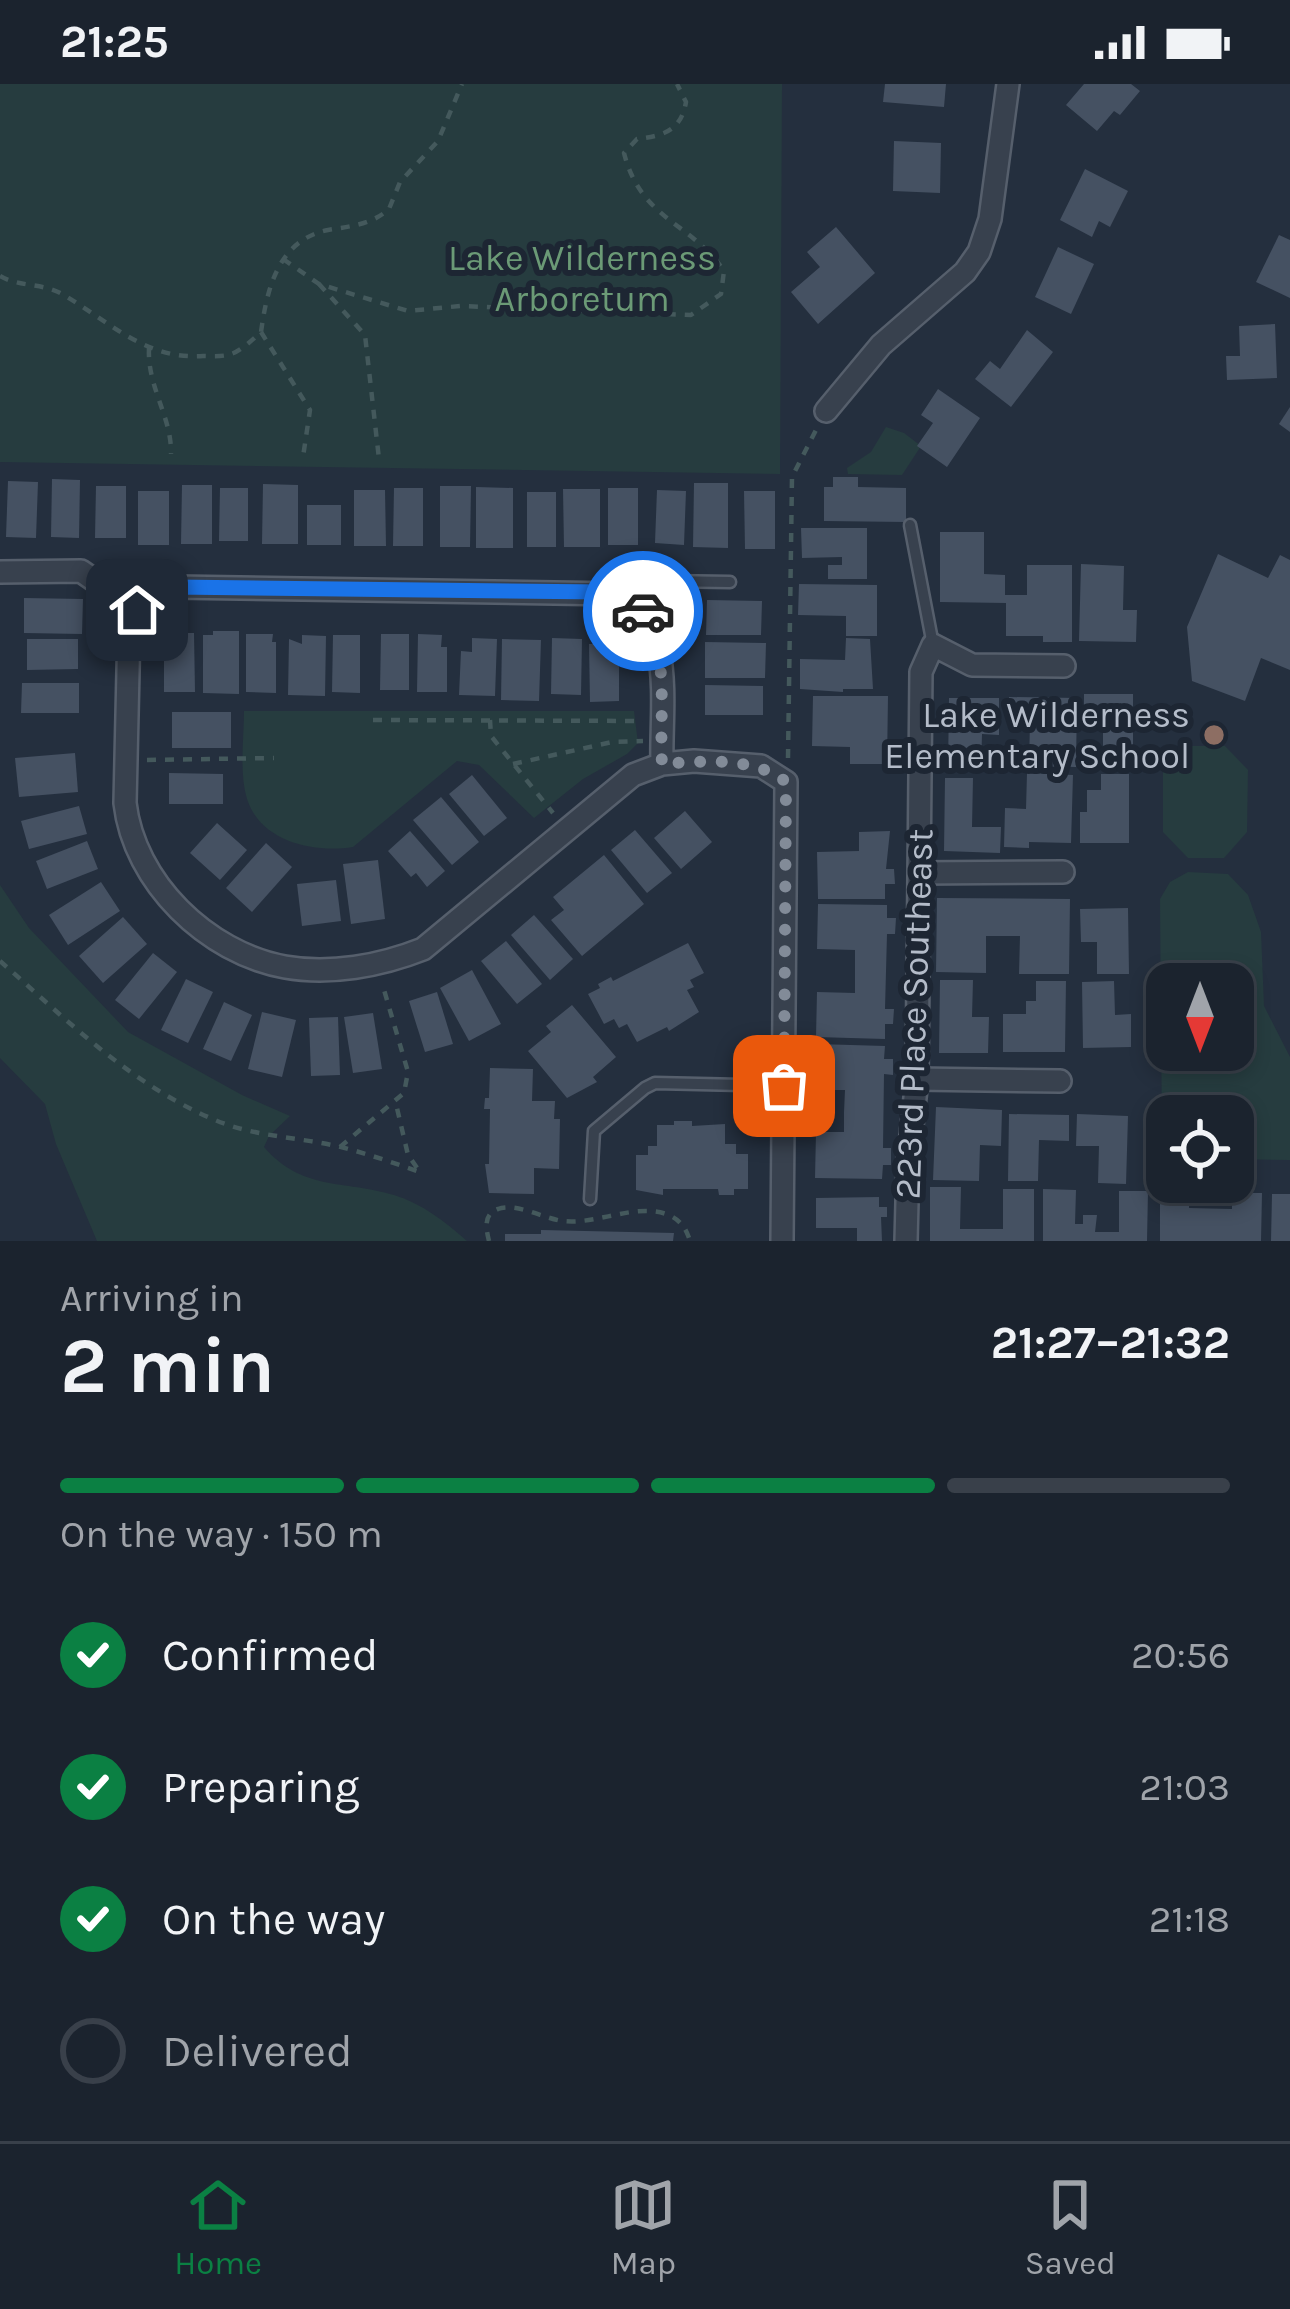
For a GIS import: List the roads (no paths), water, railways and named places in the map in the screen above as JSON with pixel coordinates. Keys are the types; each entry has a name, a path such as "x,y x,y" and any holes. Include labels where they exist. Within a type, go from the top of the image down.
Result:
{"street":[{"path":"826,411 881,344 965,272 979,252 990,219 1008,84"},
{"path":"0,572 81,572 137,610"},
{"path":"176,587 617,594 637,604 656,640 661,742 422,949 376,964 340,969 282,967 236,949 188,917 152,876 128,826 126,640 137,610 153,596 176,587"},
{"path":"933,645 972,665 1064,666"},
{"name":"223rd Place Southeast","path":"907,1241 906,1195 917,1079 918,698 921,672 933,645"},
{"path":"661,742 694,761 760,766 786,782 782,1241"},
{"path":"920,873 1063,872"},
{"path":"917,1079 1060,1081"}],"lane":[{"path":"910,525 933,645"},
{"path":"637,604 663,581 730,582"},
{"path":"590,1198 594,1131 645,1088 655,1083 784,1086"}],"place":[{"name":"Lake Wilderness Elementary School","path":"1214,735"}],"park label":[{"name":"Lake Wilderness Arboretum","path":"582,278"}]}
